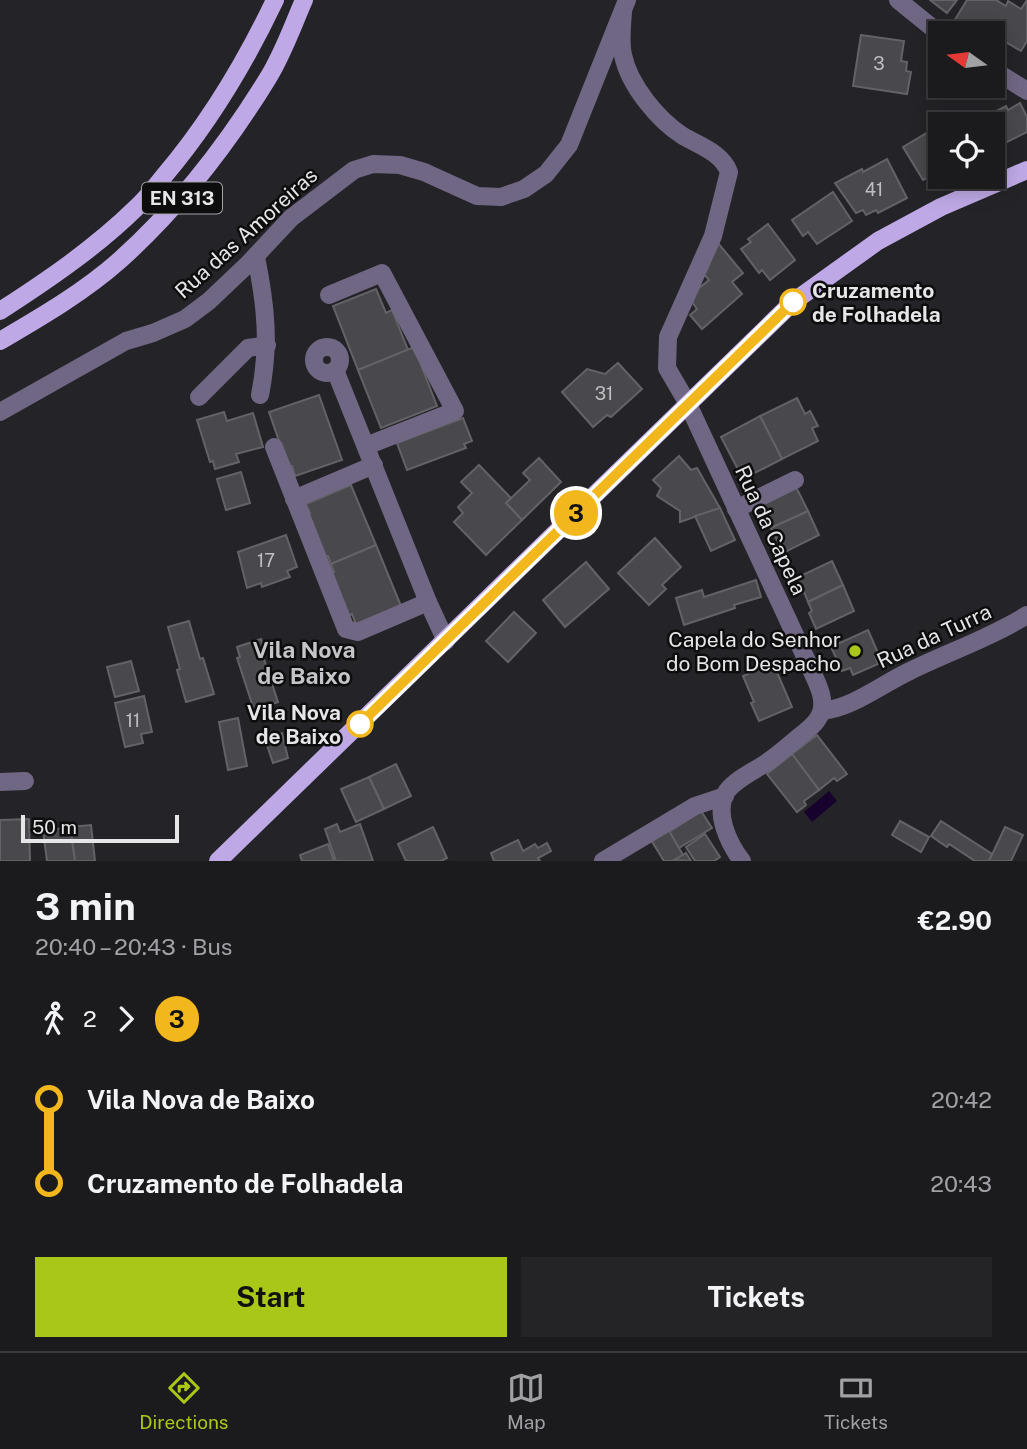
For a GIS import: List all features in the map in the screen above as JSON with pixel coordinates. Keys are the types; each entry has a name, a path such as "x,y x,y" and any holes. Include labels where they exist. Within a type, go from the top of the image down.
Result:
{"main road":[{"name":"EN 313","path":"0,311 71,265 138,207 181,156 229,87 275,0"},
{"name":"EN 313","path":"0,341 61,305 118,261 177,204 223,145 270,76 304,0"},
{"path":"218,861 793,302 869,248 942,207 1027,170"}],"street":[{"path":"898,0 928,24"},
{"name":"Rua das Amoreiras","path":"0,412 126,341 153,334 185,319 209,301 256,257 291,218 355,170 373,164 400,165 424,172 477,196 501,197 524,189 546,174 569,145 625,6"},
{"name":"Rua da Capela","path":"625,6 621,44 623,57 640,91 672,129 713,152 724,162 729,172 713,236 668,337 667,368 688,404 819,687 822,711"},
{"path":"1005,77 1027,91"},
{"path":"256,257 263,292 267,345 260,395"},
{"path":"329,295 382,273 455,411 366,446"},
{"path":"199,397 248,348 267,345"},
{"path":"335,370 446,641"},
{"path":"274,447 346,629 358,632 428,602"},
{"path":"294,499 374,466"},
{"path":"736,509 795,480"},
{"name":"Rua da Turra","path":"822,711 840,707 909,671 980,641 1027,615"},
{"path":"742,861 733,848 722,821 725,796 731,787 811,727 822,711"},
{"path":"0,782 25,781"},
{"path":"603,861 695,806 725,796"}],"shaded area":[{"path":"829,791 837,801 812,822 804,812"}],"building":[{"path":"930,0 957,0 947,13"},
{"path":"967,0 996,0 1006,6 1008,1 1021,9 1027,0 1027,41 1021,51 1005,42 1005,21 954,21"},
{"path":"861,35 904,41 901,61 907,62 906,71 911,72 907,94 853,86"},
{"path":"1020,103 1027,117 1027,132 1005,143 1005,112 994,112 1006,106 1008,110"},
{"path":"928,132 928,177 923,180 903,147"},
{"path":"887,159 907,198 878,213 876,210 866,215 863,210 856,213 835,183"},
{"path":"833,192 852,221 817,244 808,232 803,236 792,220"},
{"path":"768,224 795,260 770,280 762,270 759,273 741,249 751,242 748,239"},
{"path":"717,242 743,273 732,282 742,294 702,329 690,315 697,309 692,302 698,289 709,280 704,274"},
{"path":"376,289 386,313 392,310 408,350 358,370 333,306"},
{"path":"414,347 437,406 381,428 358,370"},
{"path":"618,363 642,389 611,417 607,415 593,427 562,392 587,369 605,374"},
{"path":"319,395 342,460 295,476 292,466 288,467 269,412"},
{"path":"797,398 805,414 810,411 818,426 812,428 818,441 782,459 760,416"},
{"path":"224,412 227,421 253,413 263,447 236,454 239,462 215,469 213,461 210,462 197,420"},
{"path":"760,416 782,459 743,479 721,437"},
{"path":"463,418 472,441 464,444 466,448 407,470 397,443"},
{"path":"679,456 691,470 697,468 720,508 680,522 680,511 657,496 661,488 653,480"},
{"path":"539,458 561,482 522,520 506,503 530,480 523,473"},
{"path":"479,465 511,498 506,503 522,520 486,555 454,522 463,513 458,507 472,493 461,482"},
{"path":"241,472 250,503 226,510 217,479"},
{"path":"351,485 376,545 331,564 328,556 324,557 306,514 310,513 306,504"},
{"path":"796,487 808,511 771,528 760,504"},
{"path":"720,508 735,540 711,551 695,516"},
{"path":"808,511 819,535 783,553 771,528"},
{"path":"286,535 297,567 287,571 290,577 262,587 261,583 247,588 238,552"},
{"path":"655,538 681,567 662,585 666,589 649,605 618,573"},
{"path":"376,545 401,606 356,624 352,614 348,616 331,573 334,572 331,564"},
{"path":"832,561 843,585 808,602 804,592 800,594 794,579"},
{"path":"586,562 609,589 565,627 543,600"},
{"path":"756,580 761,597 684,625 676,598 702,590 704,597"},
{"path":"843,585 854,611 816,629 809,613 812,611 808,602"},
{"path":"514,612 536,633 508,662 486,641"},
{"path":"189,621 214,694 186,702 168,627"},
{"name":"Capela do Senhor do Bom Despacho","path":"868,630 879,655 875,656 878,664 853,675 850,668 842,671 831,647"},
{"path":"261,639 265,652 262,653 278,702 254,710 237,658 240,657 237,647"},
{"path":"131,661 139,691 115,697 107,667"},
{"path":"773,663 792,707 759,721 743,676"},
{"path":"144,696 152,732 141,734 143,743 125,747 115,703"},
{"path":"238,718 247,766 228,770 219,722"},
{"path":"282,733 288,758 273,763 265,739"},
{"path":"817,735 847,774 837,781 834,778 819,790 792,754"},
{"path":"792,754 819,790 804,801 806,805 797,812 767,774"},
{"path":"396,764 411,796 384,809 369,777"},
{"path":"369,777 384,809 356,822 341,789"},
{"path":"701,811 712,828 679,848 669,832"},
{"path":"29,819 30,861 0,861 0,820"},
{"path":"900,821 929,837 921,852 892,835"},
{"path":"941,821 992,854 989,861 975,861 931,836"},
{"path":"337,824 340,832 360,824 373,861 336,861 325,829"},
{"path":"91,825 95,861 75,861 70,827"},
{"path":"70,827 75,861 47,861 43,831"},
{"path":"433,827 447,858 441,861 406,861 398,844"},
{"path":"1005,827 1023,835 1011,861 989,861"},
{"path":"668,829 683,855 674,861 664,861 651,840"},
{"path":"705,834 720,857 714,861 695,861 686,847"},
{"path":"518,840 523,851 535,844 538,848 547,843 551,851 538,858 540,861 494,861 491,853"},
{"path":"328,844 334,861 302,861 300,855"},
{"path":"686,853 691,861 674,860 683,855"}],"bus line":[{"name":"3","path":"360,724 793,302"}],"place":[{"name":"Cruzamento de Folhadela","path":"793,302"},
{"name":"Capela do Senhor do Bom Despacho","path":"855,651"},
{"name":"Vila Nova de Baixo","path":"360,724"}],"district":[{"name":"Vila Nova de Baixo","path":"304,662"}]}
